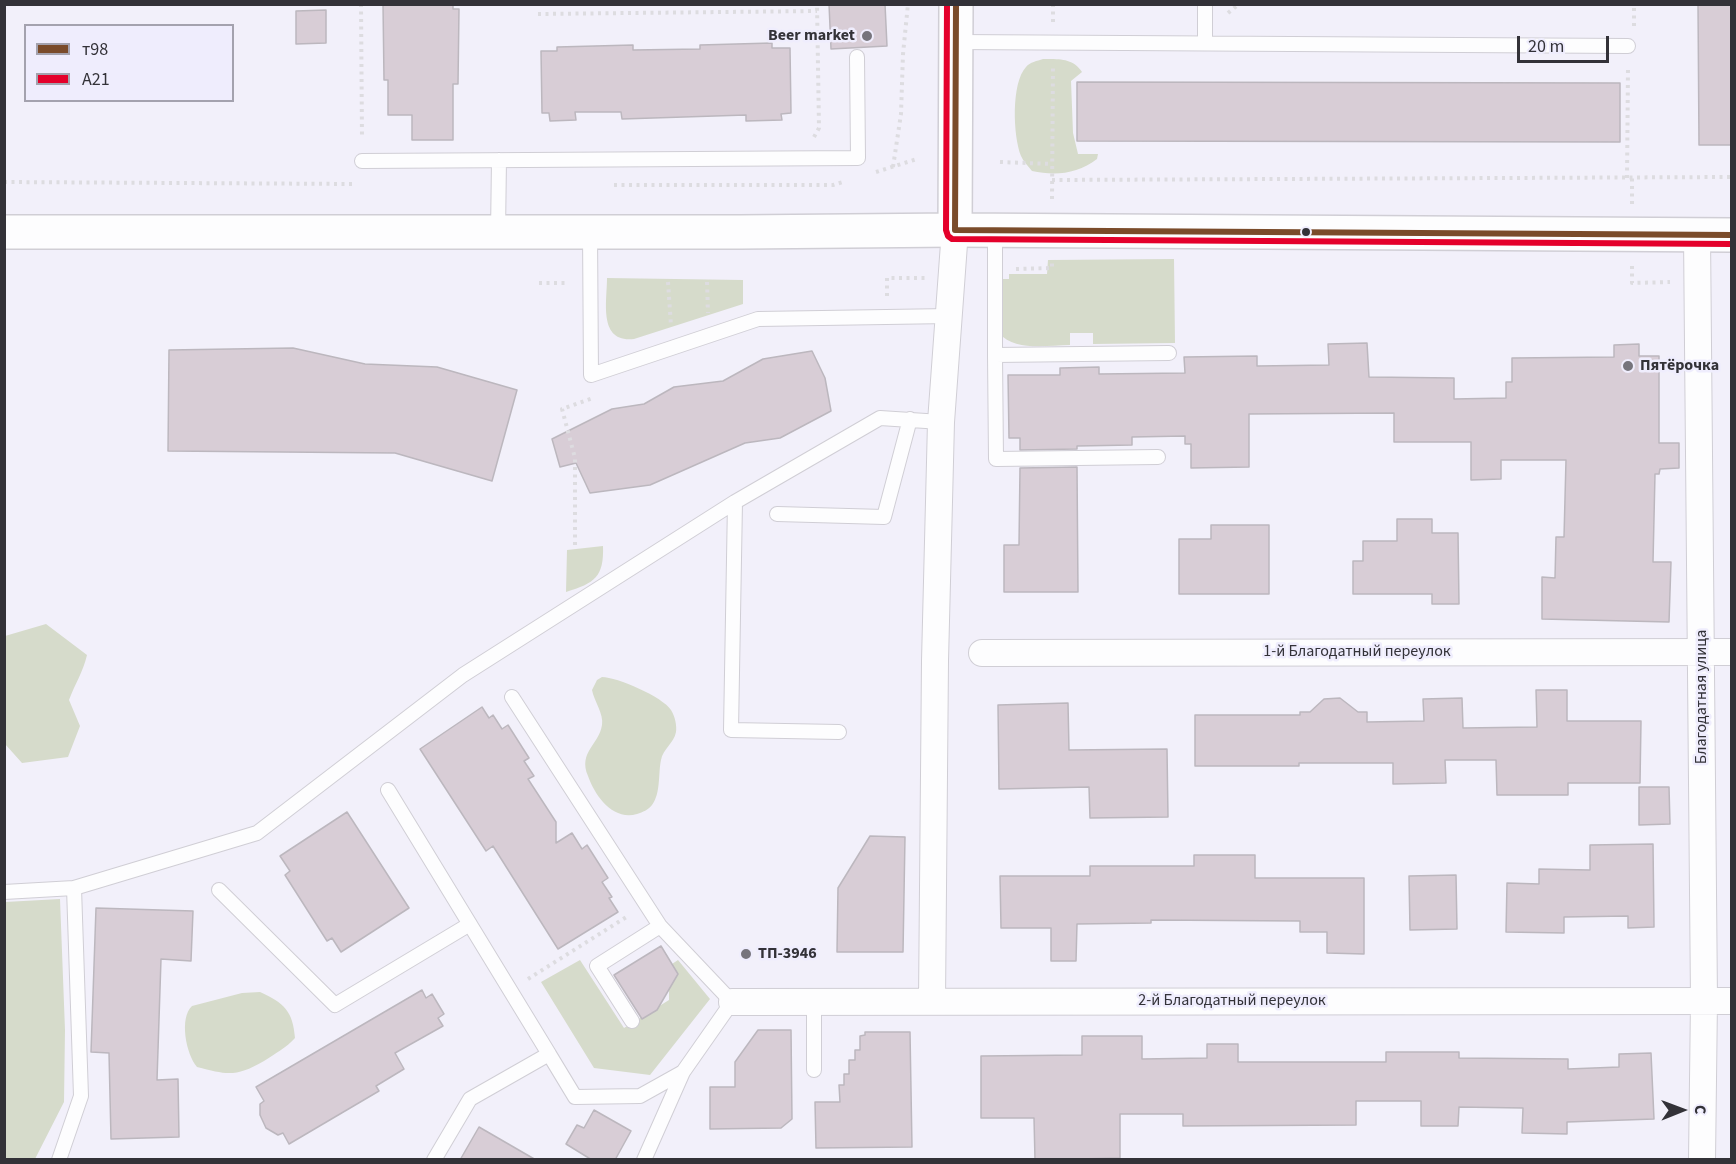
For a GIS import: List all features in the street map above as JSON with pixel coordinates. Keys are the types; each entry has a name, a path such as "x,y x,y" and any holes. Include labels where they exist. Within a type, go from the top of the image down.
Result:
{"street":[{"path":"932,1001 935,661 941,422 955,230 956,4"},
{"path":"4,232 995,230 1731,236"},
{"name":"Благодатная улица","path":"1697,235 1704,1000 1702,1160"},
{"name":"1-й Благодатный переулок","path":"982,653 1731,652"},
{"name":"2-й Благодатный переулок","path":"732,1002 1731,1001"}],"lane":[{"path":"1205,4 1206,43"},
{"path":"956,42 1628,46"},
{"path":"362,155 499,160 858,158 857,57"},
{"path":"498,232 499,160"},
{"path":"995,230 996,459 1158,457"},
{"path":"590,232 591,375 759,319 950,316"},
{"path":"995,355 1169,354"},
{"path":"4,892 74,888 257,833 463,675 735,502 880,418 941,422"},
{"path":"777,514 884,517 910,419"},
{"path":"735,502 731,730 839,732"},
{"path":"512,697 660,926 732,1002 683,1072 645,1160"},
{"path":"388,790 575,1097 640,1096 683,1072"},
{"path":"59,1160 81,1096 74,888"},
{"path":"219,891 335,1005 470,924"},
{"path":"632,1021 597,966 660,926"},
{"path":"814,1002 814,1070"},
{"path":"434,1160 470,1099 549,1053"}],"path":[{"path":"361,4 362,155"},
{"path":"808,143 816,136 819,128 817,4"},
{"path":"908,4 903,54 901,114 893,167 917,159"},
{"path":"1053,4 1052,180 1731,177"},
{"path":"538,14 817,11"},
{"path":"1627,178 1628,46"},
{"path":"1000,162 1052,164"},
{"path":"887,317 887,279 952,277"},
{"path":"539,283 590,282"},
{"path":"668,282 672,333"},
{"path":"707,282 708,320"},
{"path":"575,545 575,458 562,409 595,398"},
{"path":"510,990 646,904"}],"green space":[{"path":"1043,59 1060,59 1070,62 1082,72 1071,81 1073,133 1078,154 1098,154 1097,159 1090,164 1074,171 1049,173 1032,171 1022,158 1018,147 1015,110 1018,85 1028,65"},
{"path":"1174,259 1175,343 1093,344 1093,333 1070,333 1070,345 1032,346 1014,343 999,333 999,279 1009,279 1009,274 1047,274 1048,260"},
{"path":"607,278 743,280 743,304 634,339 623,339 615,335 607,319"},
{"path":"603,546 602,565 596,577 591,582 566,592 567,550"},
{"path":"46,624 87,655 69,700 80,726 68,757 22,763 5,744 5,636"},
{"path":"602,677 628,684 650,694 666,705 674,715 675,736 661,760 655,800 649,808 637,814 620,814 606,805 595,791 588,776 587,755 602,725 602,716 592,690 597,680"},
{"path":"60,899 65,1030 64,1102 35,1159 5,1159 5,902"},
{"path":"580,960 624,1028 669,1000 669,966 678,960 710,999 650,1075 594,1068 541,982"},
{"path":"260,992 286,1009 292,1021 295,1038 284,1048 246,1070 224,1073 197,1067 187,1045 185,1027 188,1012 192,1006 242,993"}],"building":[{"path":"383,4 453,4 453,9 459,9 458,84 453,84 453,140 412,140 412,115 388,115 388,80 384,80"},
{"path":"829,4 885,4 887,46 831,49"},
{"path":"1698,4 1731,4 1731,145 1699,145"},
{"path":"326,10 326,43 296,44 296,11"},
{"path":"772,43 772,48 790,48 791,113 781,114 782,120 746,121 746,115 622,119 621,112 575,112 576,120 550,121 549,113 542,113 541,51 557,51 557,47 633,45 633,50 700,49 700,45"},
{"path":"1077,82 1620,83 1620,142 1077,141"},
{"path":"1367,343 1369,377 1454,378 1454,399 1506,398 1506,382 1512,382 1512,358 1614,357 1614,345 1639,344 1639,356 1659,356 1659,443 1679,443 1679,468 1660,469 1659,474 1655,474 1653,562 1671,562 1669,622 1542,619 1542,577 1555,578 1556,537 1564,537 1566,460 1501,460 1501,479 1471,480 1471,442 1394,442 1394,413 1249,414 1249,467 1191,468 1191,444 1185,444 1185,436 1132,437 1132,445 1020,450 1020,438 1009,438 1008,375 1060,375 1060,368 1099,367 1099,374 1185,373 1184,357 1257,356 1257,366 1329,365 1328,344"},
{"path":"293,348 365,364 437,367 517,390 492,481 395,453 168,451 169,350"},
{"path":"812,351 825,378 831,411 780,438 745,443 650,485 590,493 576,463 560,467 552,439 612,409 644,404 674,387 723,381 763,359"},
{"path":"1077,467 1078,592 1004,592 1004,545 1019,545 1020,468"},
{"path":"1397,519 1432,519 1432,533 1458,533 1459,604 1432,604 1432,594 1353,594 1353,561 1363,561 1363,541 1397,541"},
{"path":"1211,525 1269,525 1269,594 1179,594 1179,539 1211,539"},
{"path":"1536,690 1567,690 1567,721 1641,721 1640,783 1568,783 1568,795 1497,795 1496,760 1445,760 1446,783 1393,784 1393,763 1195,766 1195,715 1300,715 1300,712 1310,712 1324,699 1340,698 1358,712 1367,712 1367,722 1424,721 1423,699 1462,698 1463,728 1537,727"},
{"path":"1068,703 1069,750 1167,749 1168,817 1090,818 1089,787 999,789 998,705"},
{"path":"482,707 489,718 493,715 502,729 508,725 529,758 524,761 534,776 528,779 556,822 556,843 572,833 582,849 587,845 608,878 602,882 618,912 558,949 493,846 486,851 420,749"},
{"path":"1639,787 1669,787 1670,824 1639,825"},
{"path":"347,812 409,908 341,952 332,938 327,941 285,875 290,871 280,856"},
{"path":"870,836 905,837 903,952 837,952 838,888"},
{"path":"1653,844 1654,927 1628,928 1628,916 1564,917 1564,933 1506,932 1507,883 1539,884 1539,869 1590,870 1590,845"},
{"path":"1194,855 1255,855 1255,878 1364,878 1364,954 1327,953 1327,932 1300,932 1300,921 1151,920 1151,923 1077,924 1076,961 1051,961 1051,928 1001,928 1000,876 1090,876 1090,866 1194,866"},
{"path":"1456,875 1457,929 1410,930 1409,876"},
{"path":"96,908 193,911 191,961 161,959 157,1080 178,1079 179,1137 111,1139 109,1053 91,1052"},
{"path":"661,946 678,974 657,1010 642,1019 614,975"},
{"path":"422,990 426,998 432,994 444,1014 438,1018 443,1026 395,1053 404,1069 376,1086 379,1091 289,1144 283,1133 278,1135 266,1128 260,1115 260,1104 264,1101 256,1087"},
{"path":"758,1030 791,1030 792,1119 781,1128 710,1129 710,1087 735,1087 735,1062"},
{"path":"865,1032 910,1032 912,1147 816,1148 815,1102 840,1102 839,1085 844,1085 844,1074 849,1074 849,1060 855,1060 855,1050 860,1050 860,1036 865,1035"},
{"path":"1082,1036 1142,1036 1142,1059 1207,1058 1207,1044 1238,1044 1238,1062 1386,1062 1386,1052 1459,1052 1459,1058 1568,1059 1568,1069 1619,1067 1619,1054 1651,1053 1654,1119 1567,1122 1567,1134 1522,1133 1523,1108 1459,1107 1458,1126 1421,1126 1421,1101 1356,1101 1356,1125 1183,1126 1183,1114 1120,1114 1120,1158 1035,1160 1034,1118 981,1118 981,1056 1082,1055"},
{"path":"594,1110 631,1131 615,1160 592,1160 566,1144 577,1125 584,1128"},
{"path":"479,1127 536,1160 460,1160"}],"transit line":[{"name":"А21","path":"947,4 946,230 952,239 1732,244"},
{"name":"т98","path":"956,4 955,230 1732,235"}],"place":[{"name":"Beer market","path":"867,36"},
{"name":"Пятёрочка","path":"1628,366"},
{"name":"ТП-3946","path":"746,954"}]}
